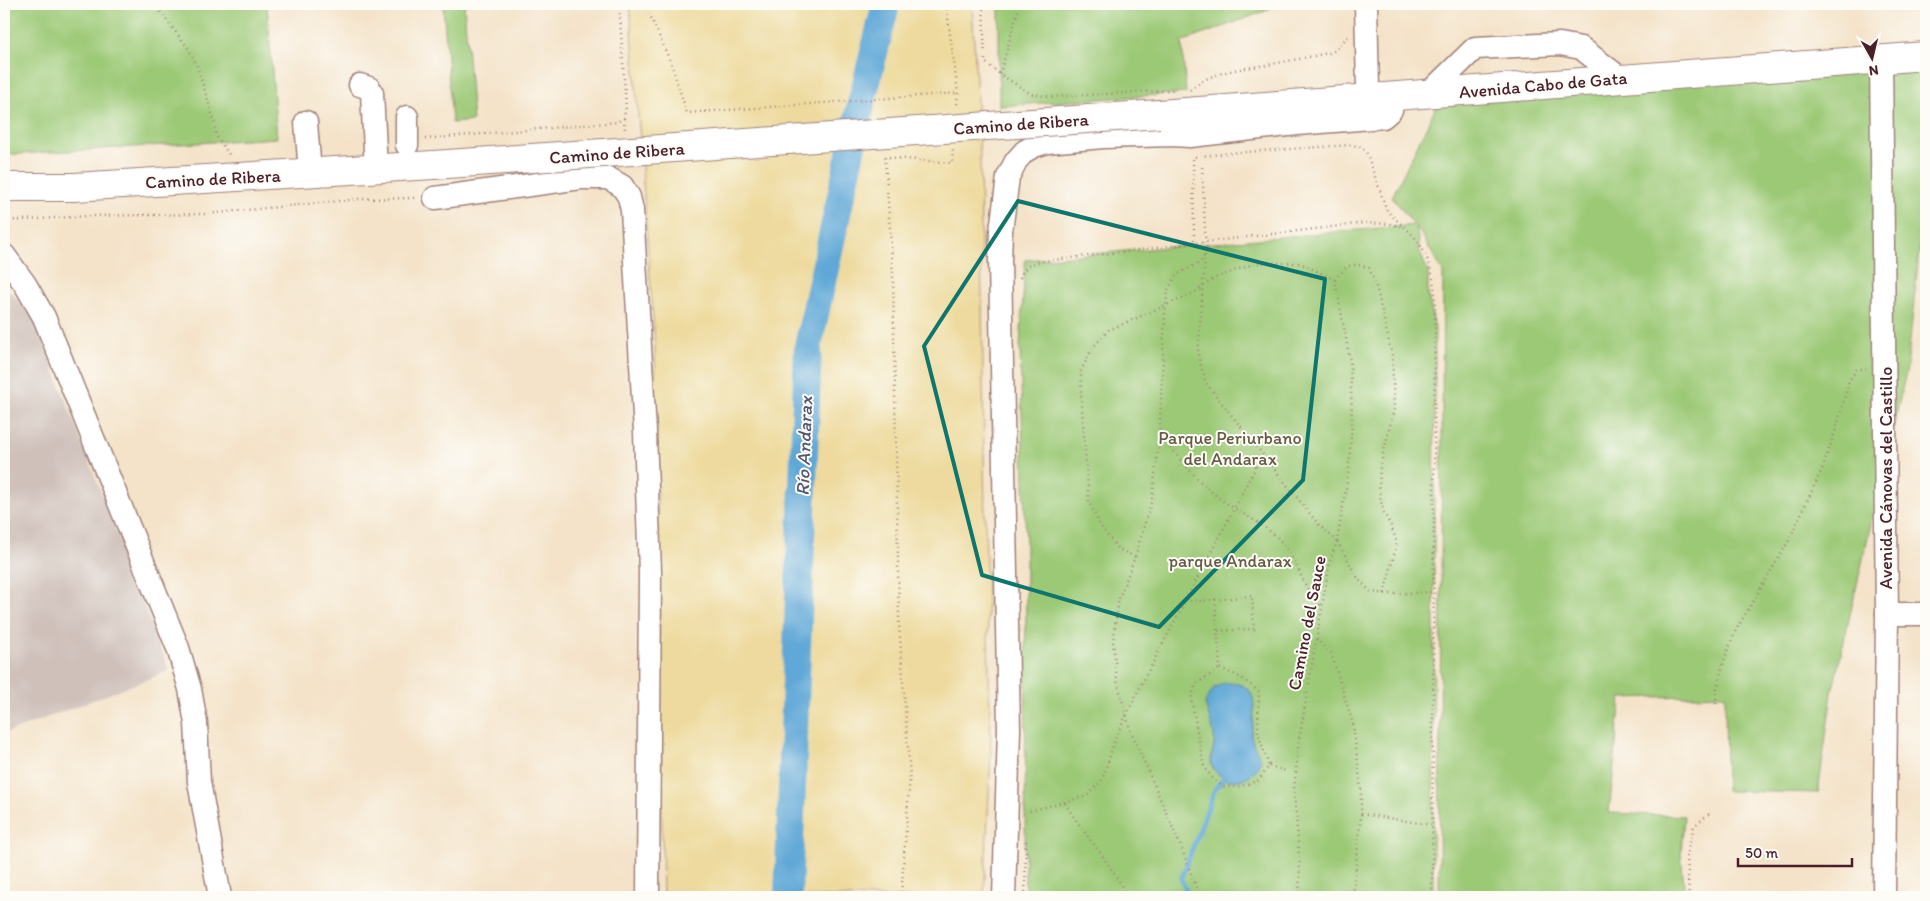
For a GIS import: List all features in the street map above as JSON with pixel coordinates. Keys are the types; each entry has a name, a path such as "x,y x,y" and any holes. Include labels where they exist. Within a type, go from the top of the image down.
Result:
{"main road":[{"name":"Avenida Cabo de Gata","path":"1176,106 1387,97 1926,56"},
{"name":"Camino de Ribera","path":"4,187 74,186 376,169 1176,106"},
{"name":"Camino de Ribera","path":"4,198 74,186"}],"street":[{"path":"1004,897 1009,730 1000,231 1008,177 1016,161 1025,151 1047,142 1172,134 1190,136 1383,116 1391,110 1387,97 1368,88 1366,4"},
{"path":"1428,94 1475,48 1560,44 1582,48 1620,78"},
{"name":"Avenida Cánovas del Castillo","path":"1881,59 1887,614 1884,897"},
{"path":"360,86 369,88 372,93 376,169"},
{"path":"407,117 407,145"},
{"path":"306,122 310,173"},
{"path":"435,198 581,178 608,178 622,186 629,197 632,210 650,543 648,897"},
{"path":"4,255 26,284 44,317 178,648 190,690 196,723 199,782 220,897"},
{"path":"1887,614 1926,614"}],"path":[{"path":"154,4 189,49 197,66 214,120 216,136 232,160 234,177"},
{"path":"407,145 415,140 617,122 624,118 626,107 619,4"},
{"path":"645,4 671,63 687,113 958,93"},
{"path":"946,4 958,93 957,110"},
{"path":"983,4 985,62 1031,94 1051,97 1173,90 1179,94 1176,106"},
{"path":"1000,74 1020,4"},
{"path":"1176,106 1198,83 1226,72 1329,53 1341,45 1348,36 1349,31"},
{"path":"1190,244 1194,240 1192,160 1195,156 1343,145 1359,146 1368,153 1387,211 1419,241 1426,255 1435,293 1432,897"},
{"path":"901,897 910,776 900,624 893,275 885,156 952,163 954,146"},
{"name":"Camino del Sauce","path":"1202,164 1206,252 1198,354 1206,383 1318,524 1337,541 1330,561 1298,740 1294,790 1300,868 1299,897"},
{"path":"4,221 90,216 206,214 359,199 435,198"},
{"path":"1020,285 1023,270 1037,262 1365,223 1405,227"},
{"path":"1200,897 1130,729 1117,681 1113,641 1120,598 1135,557 1152,499 1160,435 1168,290 1176,275 1201,262 1206,252"},
{"path":"1135,557 1117,548 1100,526 1089,502 1080,395 1081,371 1093,347 1110,330 1203,288 1214,278 1256,263 1300,263 1335,280"},
{"path":"1384,594 1397,543 1384,511 1379,491 1380,467 1394,408 1392,355 1377,289 1369,268 1358,264 1346,266 1335,280 1350,360 1352,418 1349,470 1337,541 1359,580 1371,592 1384,594 1434,592"},
{"path":"1716,704 1717,690 1725,657 1736,630 1788,542 1822,467 1838,422 1849,380 1857,369 1885,367"},
{"path":"1160,435 1196,479 1218,497 1273,534 1286,548 1313,599 1322,607"},
{"path":"1030,811 1088,796 1102,780 1117,734 1126,716 1234,508 1258,463 1264,457"},
{"path":"1186,600 1192,602 1252,596 1254,628 1217,631"},
{"path":"1215,599 1220,668"},
{"path":"1316,639 1331,653 1354,724 1361,788 1361,814 1353,897"},
{"path":"1220,668 1242,678 1259,692 1258,733 1268,766 1259,780 1239,788 1224,786 1215,782 1204,767 1191,698 1196,684 1220,668"},
{"path":"1268,766 1286,771"},
{"path":"1064,803 1116,873 1127,897"},
{"path":"1026,817 1027,809"},
{"path":"1689,897 1686,854 1694,826 1711,812"},
{"path":"1361,814 1432,825"},
{"path":"1025,897 1026,834"}],"highlighted area":[{"path":"1018,201 1325,279 1303,480 1159,627 982,575 924,346"}],"shaded area":[{"path":"4,286 24,306 36,322 169,671 4,734"}],"green space":[{"path":"4,4 267,4 277,138 4,155"},
{"path":"443,4 472,4 464,5 473,121 452,123"},
{"path":"999,4 1273,4 1268,10 1182,42 1186,93 999,106"},
{"path":"1926,67 1926,185 1907,368 1832,693 1818,793 1726,791 1725,695 1621,698 1609,813 1684,816 1681,854 1685,897 1439,897 1443,272 1416,226 1420,252 1428,272 1428,295 1435,328 1433,897 1025,897 1026,547 1020,348 1025,260 1414,225 1392,197 1439,101"}],"sand":[{"path":"630,4 972,4 980,159 985,524 991,752 984,897 663,897 655,345"}],"water":[{"path":"1224,683 1242,685 1251,693 1254,706 1251,735 1261,760 1250,775 1236,781 1223,778 1211,765 1214,735 1205,702 1214,688"}],"waterway":[{"name":"Río Andarax","path":"788,897 808,346 862,100 886,4"},
{"path":"1189,897 1181,879 1215,789 1223,779"}],"park label":[{"name":"Parque Periurbano del Andarax","path":"1230,448"},
{"name":"parque Andarax","path":"1230,561"}]}
